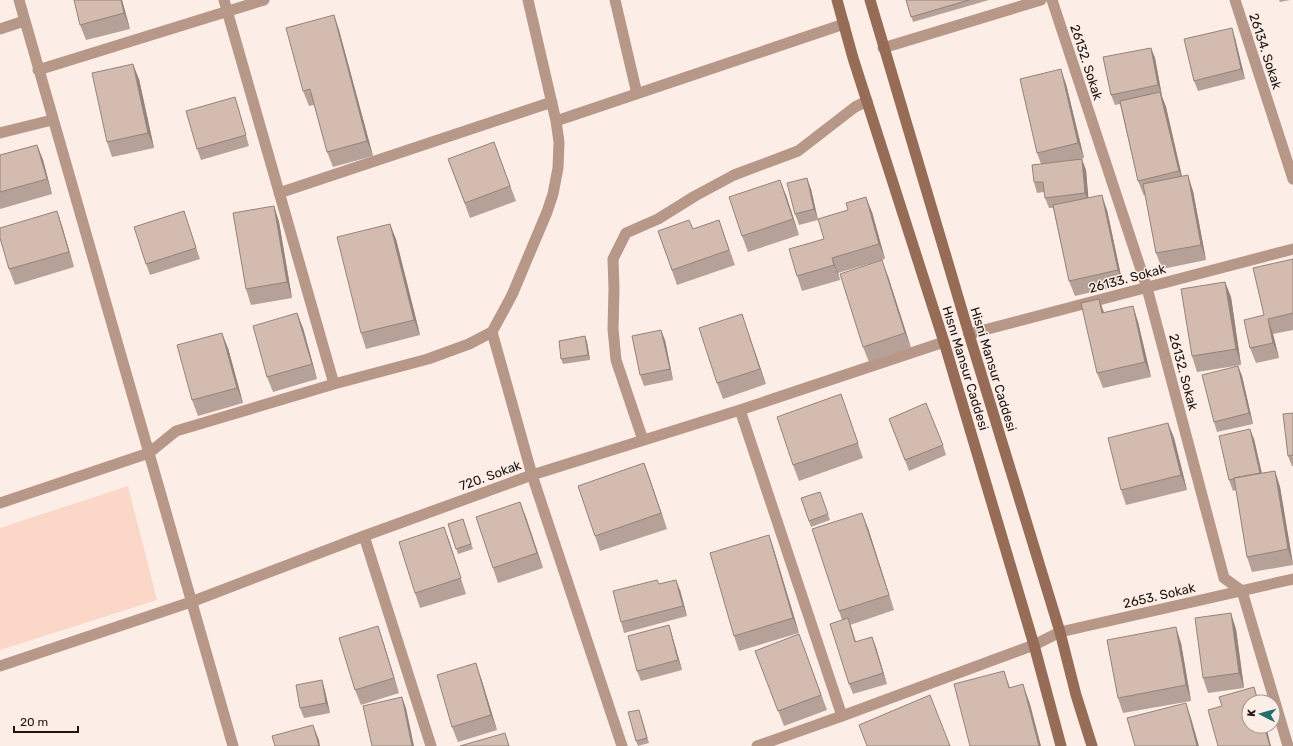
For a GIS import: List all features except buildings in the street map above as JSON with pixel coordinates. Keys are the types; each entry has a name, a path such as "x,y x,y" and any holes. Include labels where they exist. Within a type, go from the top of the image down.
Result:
{"main road":[{"name":"Hısnı Mansur Caddesi","path":"837,0 867,100 944,342 1034,646 1061,746"},
{"name":"Hisni Mansur Caddesi","path":"870,0 969,334 1060,632 1076,695 1092,746"}],"street":[{"path":"18,0 233,746"},
{"path":"224,0 334,384"},
{"path":"38,70 264,0"},
{"path":"0,503 148,453 176,431 334,384 428,359 470,344 492,332 512,295 547,212 553,194 558,168 559,142 556,121 528,0"},
{"path":"615,0 637,94"},
{"path":"884,48 1041,0"},
{"name":"26132. Sokak","path":"1052,0 1147,288 1224,578 1242,591"},
{"name":"26134. Sokak","path":"1235,0 1293,179"},
{"path":"0,29 24,21"},
{"path":"556,121 844,24"},
{"path":"643,440 616,360 613,329 613,259 626,233 658,219 694,196 734,175 798,151 855,107 867,100"},
{"path":"279,193 552,102"},
{"path":"0,133 52,120"},
{"name":"26133. Sokak","path":"969,334 1147,288 1182,277 1293,248"},
{"path":"492,332 532,475 740,410 944,342"},
{"path":"740,410 842,716"},
{"name":"720. Sokak","path":"0,666 192,602 364,536 532,475 622,746"},
{"path":"364,536 431,746"},
{"name":"2653. Sokak","path":"757,746 1034,646 1060,632 1293,579"},
{"path":"1242,591 1288,746"}],"shaded area":[{"path":"128,486 157,600 0,650 0,528"}]}
